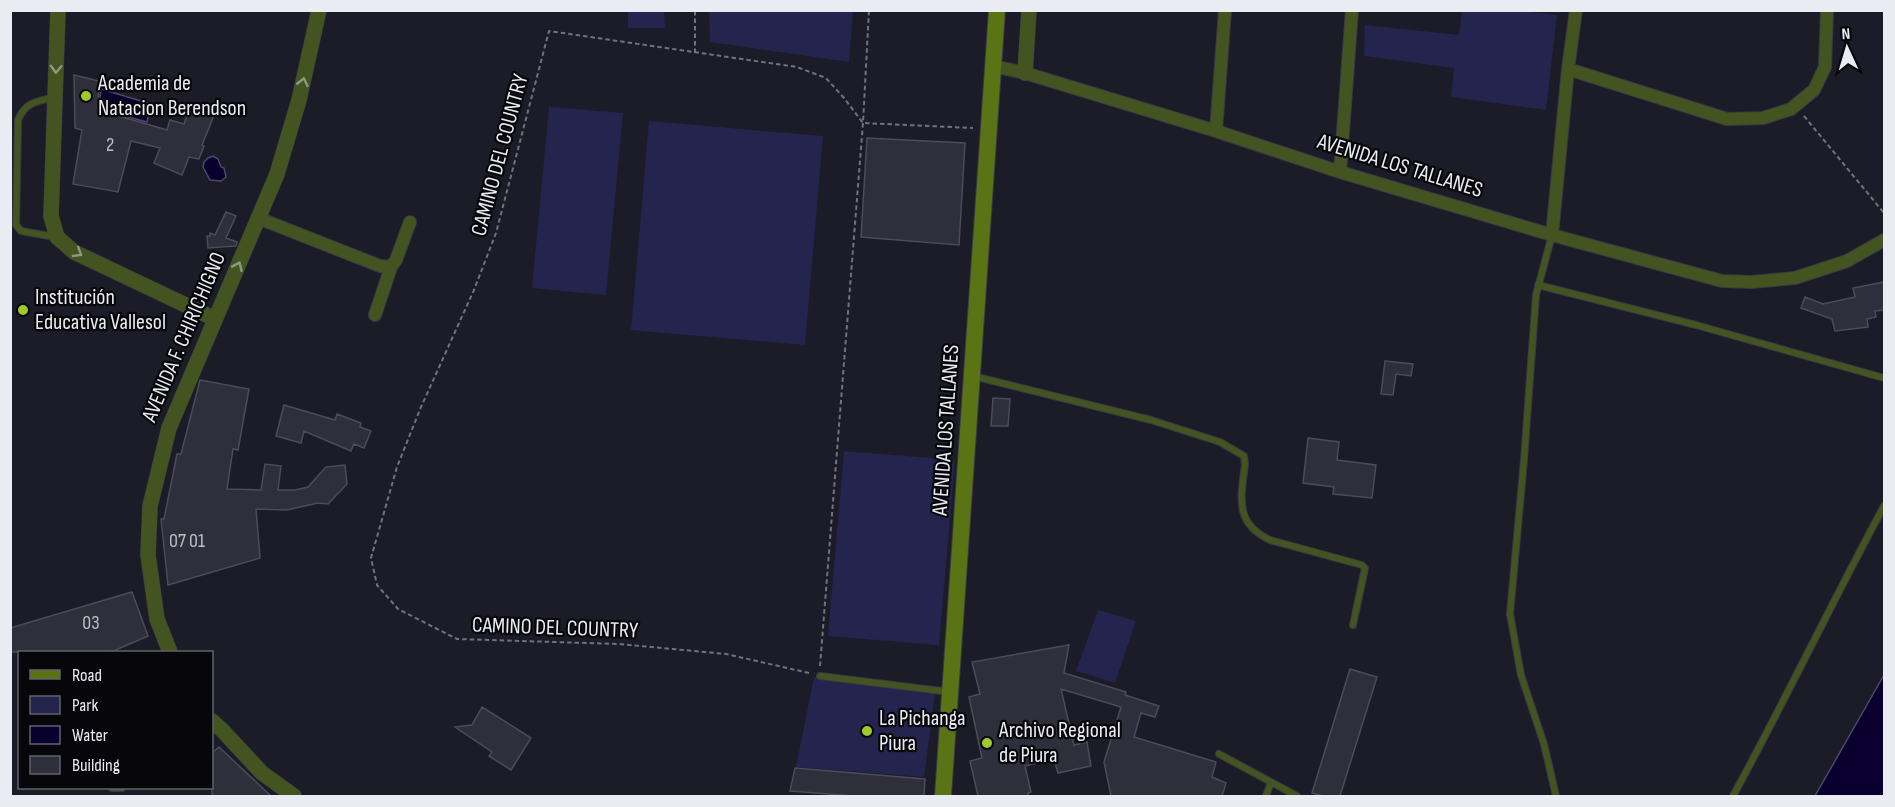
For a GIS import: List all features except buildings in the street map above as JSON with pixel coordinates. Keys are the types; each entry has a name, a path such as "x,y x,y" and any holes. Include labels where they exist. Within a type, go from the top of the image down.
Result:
{"main road":[{"name":"AVENIDA LOS TALLANES","path":"943,796 997,10"}],"street":[{"path":"58,10 51,216 57,237 74,252 215,319"},
{"name":"AVENIDA F. CHIRICHIGNO","path":"170,651 157,619 148,555 150,506 169,428 277,174 299,100 319,10"},
{"path":"1025,73 1029,10"},
{"path":"1215,131 1225,10"},
{"path":"1340,172 1353,10"},
{"path":"1552,235 1576,10"},
{"path":"1568,69 1727,118 1763,118 1791,109 1814,90 1825,67 1827,10"},
{"name":"AVENIDA LOS TALLANES","path":"993,66 1025,73 1340,172 1552,235 1722,281 1752,282 1795,278 1848,261 1884,240"},
{"path":"258,218 380,266 392,267"},
{"path":"375,315 410,222"},
{"path":"213,722 262,773 294,796"}],"lane":[{"path":"55,97 31,103 22,109 18,120 16,225 21,231 57,237"},
{"path":"1552,235 1538,285 1510,614 1521,675 1544,744 1556,796"},
{"path":"1538,285 1696,325 1884,378"},
{"path":"972,376 1151,420 1220,442 1238,451 1244,456 1245,464 1242,514 1256,533 1270,540 1362,565 1365,568 1353,625"},
{"path":"1733,796 1781,708 1884,506"},
{"path":"820,676 951,692"},
{"path":"1219,754 1297,796"},
{"path":"1266,796 1271,782"}],"path":[{"path":"695,10 695,53 797,67 826,78 863,123"},
{"path":"820,676 824,595 863,123 869,10"},
{"name":"CAMINO DEL COUNTRY","path":"695,53 549,31 496,233 474,290 421,407 397,467 371,558 377,585 398,609 457,639 620,644 726,654 820,676"},
{"path":"1795,105 1884,213"},
{"path":"863,123 989,129"}],"green space":[{"path":"628,11 664,11 665,28 628,28"},
{"path":"709,11 853,11 849,62 710,42"},
{"path":"1462,11 1522,11 1557,15 1546,110 1451,97 1454,68 1364,56 1365,25 1459,35"},
{"path":"549,107 623,113 606,295 532,288"},
{"path":"649,121 823,136 805,345 631,330"},
{"path":"844,451 955,460 939,645 828,636"},
{"path":"1098,610 1136,621 1115,683 1076,671"},
{"name":"La Pichanga Piura","path":"814,677 935,694 924,777 796,767"}],"water":[{"path":"101,89 151,104 147,122 99,109"},
{"path":"213,156 224,168 226,177 221,181 210,180 203,167 204,162"},
{"path":"1884,675 1884,796 1815,796"}],"place":[{"name":"Academia de Natacion Berendson","path":"86,96"},
{"name":"Institución Educativa Vallesol","path":"23,310"},
{"name":"La Pichanga Piura","path":"867,731"},
{"name":"Archivo Regional de Piura","path":"987,743"}]}
